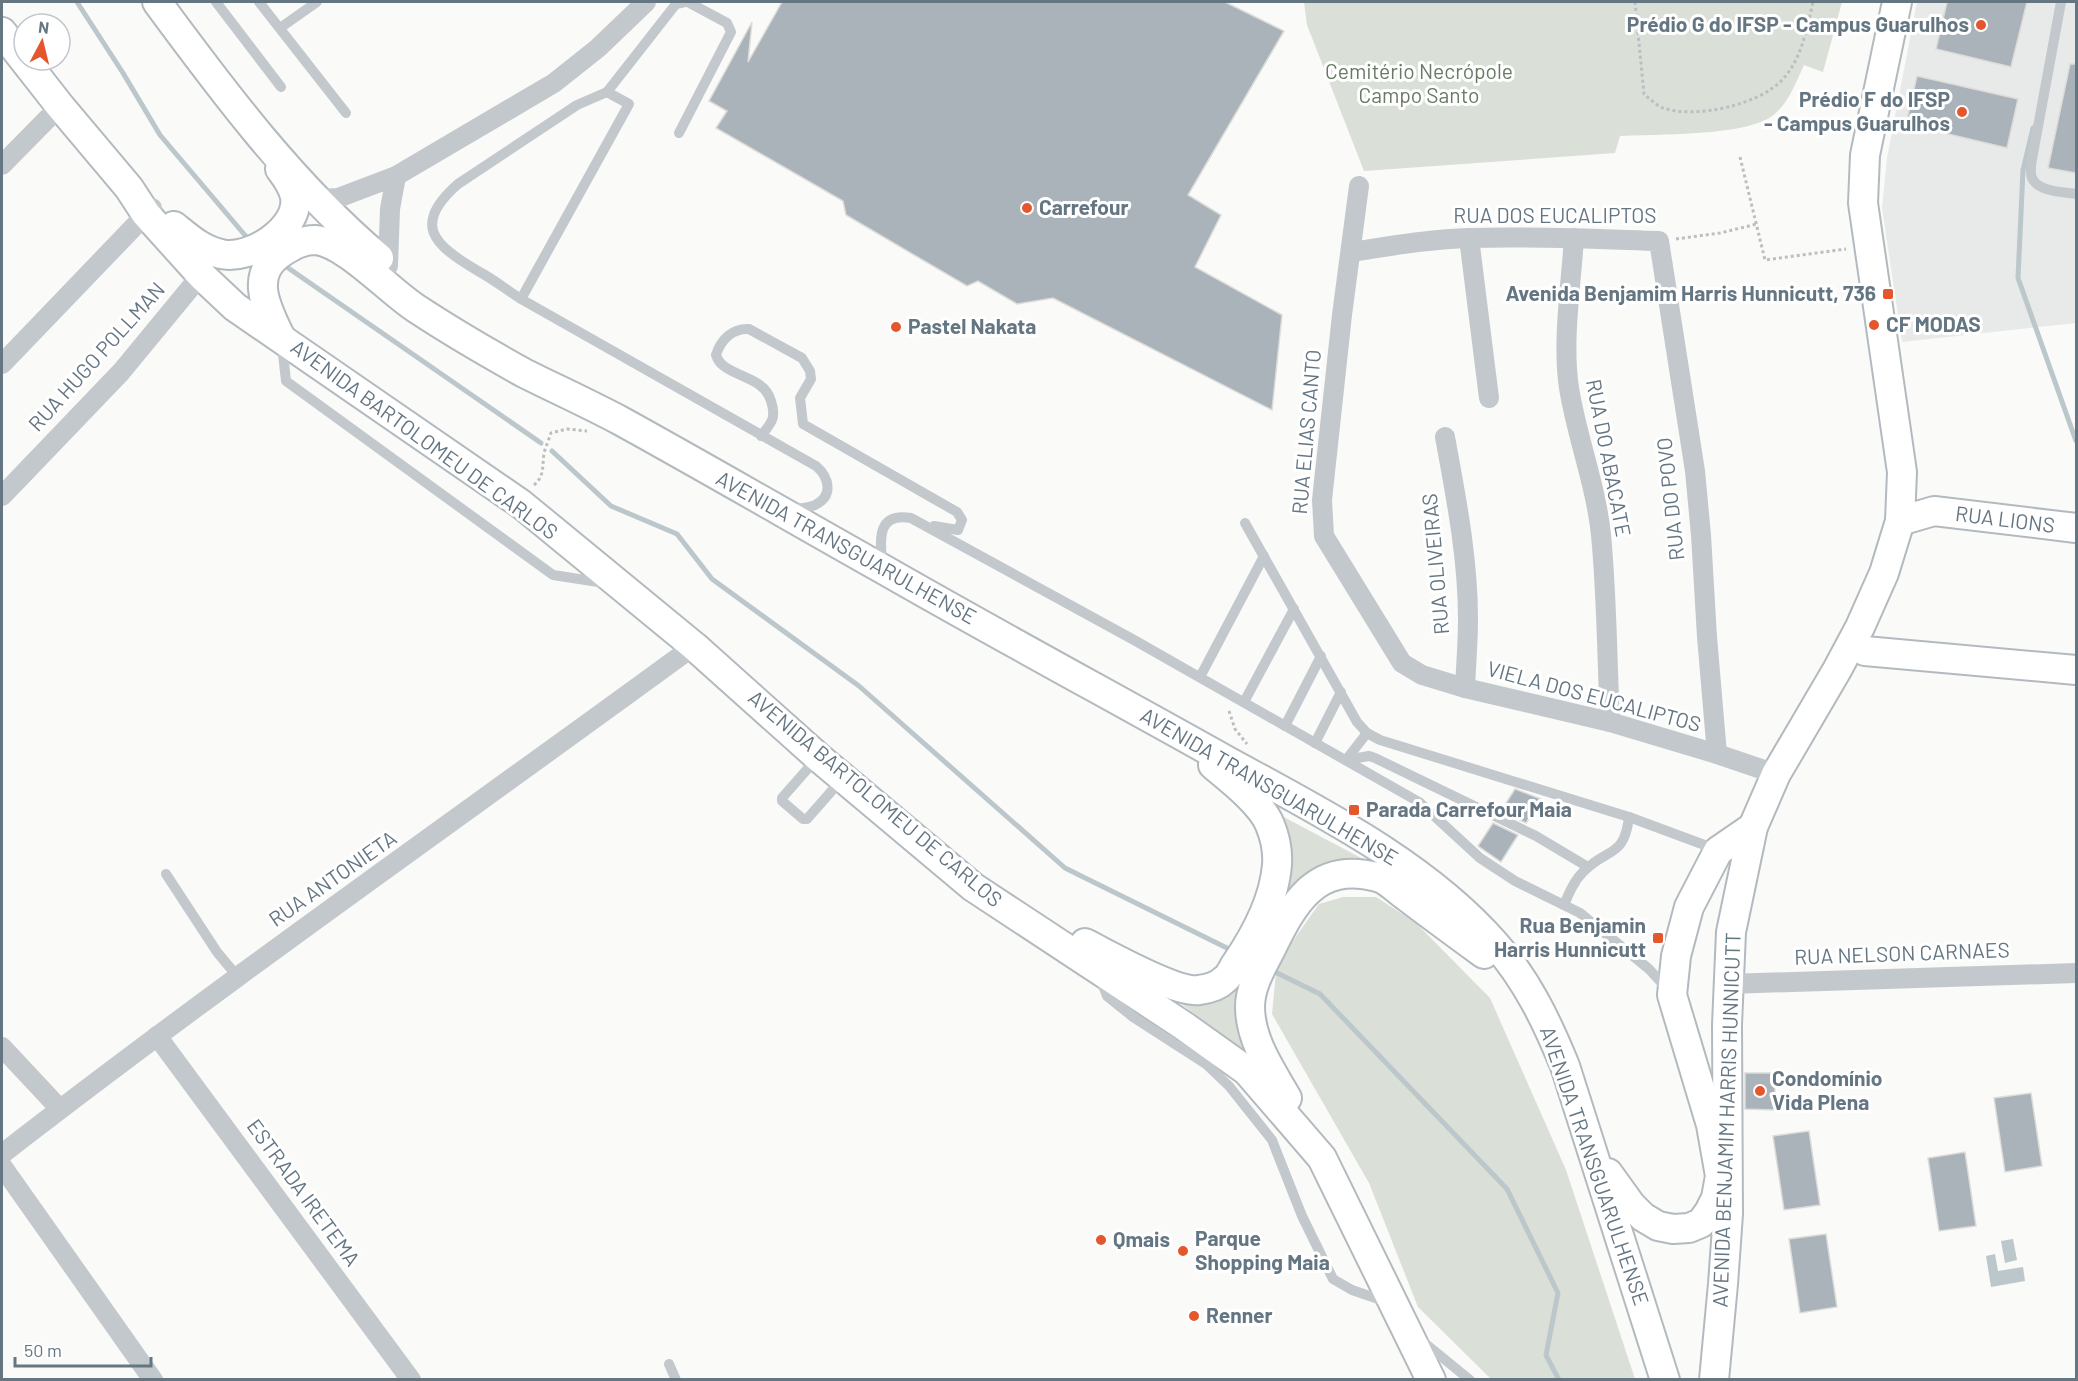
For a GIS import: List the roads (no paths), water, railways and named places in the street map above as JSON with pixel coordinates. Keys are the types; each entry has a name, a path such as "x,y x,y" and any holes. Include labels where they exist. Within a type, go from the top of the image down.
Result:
{"main road":[{"path":"157,2 263,141 355,237 388,266 432,297 530,358 606,425"},
{"name":"AVENIDA BENJAMIM HARRIS HUNNICUTT","path":"1714,1380 1724,1284 1728,1214 1727,1025 1731,932 1753,827 1776,774 1837,670 1863,639 1900,520 1902,472 1863,203 1865,155 1897,2"},
{"path":"2,32 60,106 201,275 235,307 281,338"},
{"path":"149,211 203,248 223,255 237,255 252,251 284,229 292,218 294,209 295,198 292,188 263,141"},
{"path":"281,338 266,308 263,294 262,283 268,267 275,256 297,243 313,240 326,243 357,262 406,303 520,370 606,425"},
{"name":"AVENIDA BARTOLOMEU DE CARLOS","path":"281,338 520,504 694,646 843,778 974,887 1247,1071 1322,1158 1400,1316 1418,1367 1431,1380"},
{"name":"AVENIDA TRANSGUARULHENSE","path":"606,425 783,512 883,570 1292,796 1409,868 1454,904 1495,943 1527,985 1552,1034 1565,1066 1665,1380"},
{"name":"RUA LIONS","path":"1902,472 1914,498 1921,505 1934,511 2076,528"},
{"name":"RUA LIONS","path":"1900,520 1934,511"},
{"path":"1863,639 2076,670"},
{"path":"974,887 1163,982 1196,990 1211,987 1226,980 1265,912 1275,878 1277,847 1269,823 1262,812 1191,747 1139,711"},
{"path":"1731,932 1732,878 1729,865 1718,850 1753,827"},
{"name":"AVENIDA BENJAMIM HARRIS HUNNICUTT","path":"1592,1149 1631,1205 1643,1217 1658,1226 1673,1229 1689,1228 1701,1223 1716,1198 1720,1176 1712,1125 1672,995 1676,956 1683,926 1689,908 1718,850"},
{"path":"1322,1158 1260,1050 1252,1027 1250,1005 1257,977 1288,913 1303,895 1319,883 1336,875 1355,873 1380,877 1527,985"},
{"path":"1672,995 1690,1015 1700,1021 1727,1025"}],"street":[{"path":"317,199 338,198 396,176 554,83 598,48 646,2"},
{"path":"2,165 60,106"},
{"path":"388,266 390,209 396,176"},
{"name":"RUA ELIAS CANTO","path":"1359,186 1322,500 1324,536 1402,663"},
{"path":"2,364 149,211"},
{"path":"1469,238 1489,398"},
{"name":"RUA DOS EUCALIPTOS","path":"1351,252 1401,244 1469,238 1659,241"},
{"name":"RUA DO ABACATE","path":"1574,238 1567,355 1569,386 1596,500 1601,536 1610,722"},
{"name":"RUA DO POVO","path":"1659,241 1695,471 1717,754"},
{"name":"RUA HUGO POLLMAN","path":"2,496 120,372 201,275"},
{"name":"RUA OLIVEIRAS","path":"1445,437 1458,510 1466,582 1468,620 1464,688"},
{"name":"RUA ANTONIETA","path":"2,1154 237,976 479,804 694,646"},
{"name":"VIELA DOS EUCALIPTOS","path":"1402,663 1422,675 1464,688 1610,722 1776,774"},
{"name":"RUA NELSON CARNAES","path":"1728,984 2076,973"},
{"name":"ESTRADA IRETEMA","path":"157,1036 411,1380"},
{"path":"2,1047 60,1109"},
{"path":"2,1166 153,1380"}],"lane":[{"path":"216,2 281,87"},
{"path":"259,2 346,113"},
{"path":"280,28 317,2"},
{"path":"679,133 731,32 727,23 686,2 676,4 607,92 577,105 442,197 434,214 433,231 436,242 462,262 521,299 816,466 828,481 824,499 814,505 783,512"},
{"path":"2061,2 2031,173 2033,181 2040,186 2049,190 2076,194"},
{"path":"521,299 628,104 607,92"},
{"path":"761,436 773,419 773,407 769,394 756,381 722,365 716,355 731,332 740,328 749,329 802,358 810,371 811,379 800,398 803,424 957,512 963,520 958,530 944,529 901,516 891,518 883,527 880,542 883,570"},
{"path":"281,338 286,381 553,575 620,586"},
{"path":"911,518 1200,677 1419,802 1480,858 1506,876 1580,913 1649,969 1672,995"},
{"path":"1245,522 1357,722 1367,733 1380,740 1629,817 1718,850"},
{"path":"1200,677 1264,556"},
{"path":"1244,702 1294,609"},
{"path":"1285,726 1321,656"},
{"path":"1315,743 1341,692"},
{"path":"1346,760 1367,733"},
{"path":"818,756 782,798 782,801 803,819 807,819 843,778"},
{"path":"1346,760 1369,756 1375,758 1536,836 1588,867"},
{"path":"1564,904 1581,873 1622,844 1629,817"},
{"path":"166,874 217,951 237,976"},
{"path":"1096,968 1107,996 1133,1017 1206,1064 1229,1086 1272,1140 1302,1216 1333,1279 1400,1316 1470,1380"},
{"path":"669,1364 676,1380"}],"waterway":[{"path":"77,2 160,135 249,240"},
{"path":"2033,128 2023,170 2018,278 2076,441"},
{"path":"281,263 541,443"},
{"path":"552,451 611,506 677,534 712,579 859,686 1065,868 1233,951"},
{"path":"1271,970 1320,994 1507,1189 1558,1293 1546,1355 1559,1380"}],"place":[{"name":"Prédio G do IFSP - Campus Guarulhos","path":"1981,25"},
{"name":"Prédio F do IFSP - Campus Guarulhos","path":"1962,112"},
{"name":"Carrefour","path":"1027,208"},
{"name":"Avenida Benjamim Harris Hunnicutt, 736","path":"1888,294"},
{"name":"CF MODAS","path":"1874,325"},
{"name":"Pastel Nakata","path":"896,327"},
{"name":"Parada Carrefour Maia","path":"1354,810"},
{"name":"Rua Benjamin Harris Hunnicutt","path":"1658,938"},
{"name":"Condomínio Vida Plena","path":"1760,1091"},
{"name":"Qmais","path":"1101,1240"},
{"name":"Parque Shopping Maia","path":"1183,1251"},
{"name":"Renner","path":"1194,1316"}],"park label":[{"name":"Cemitério Necrópole Campo Santo","path":"1419,84"}]}
